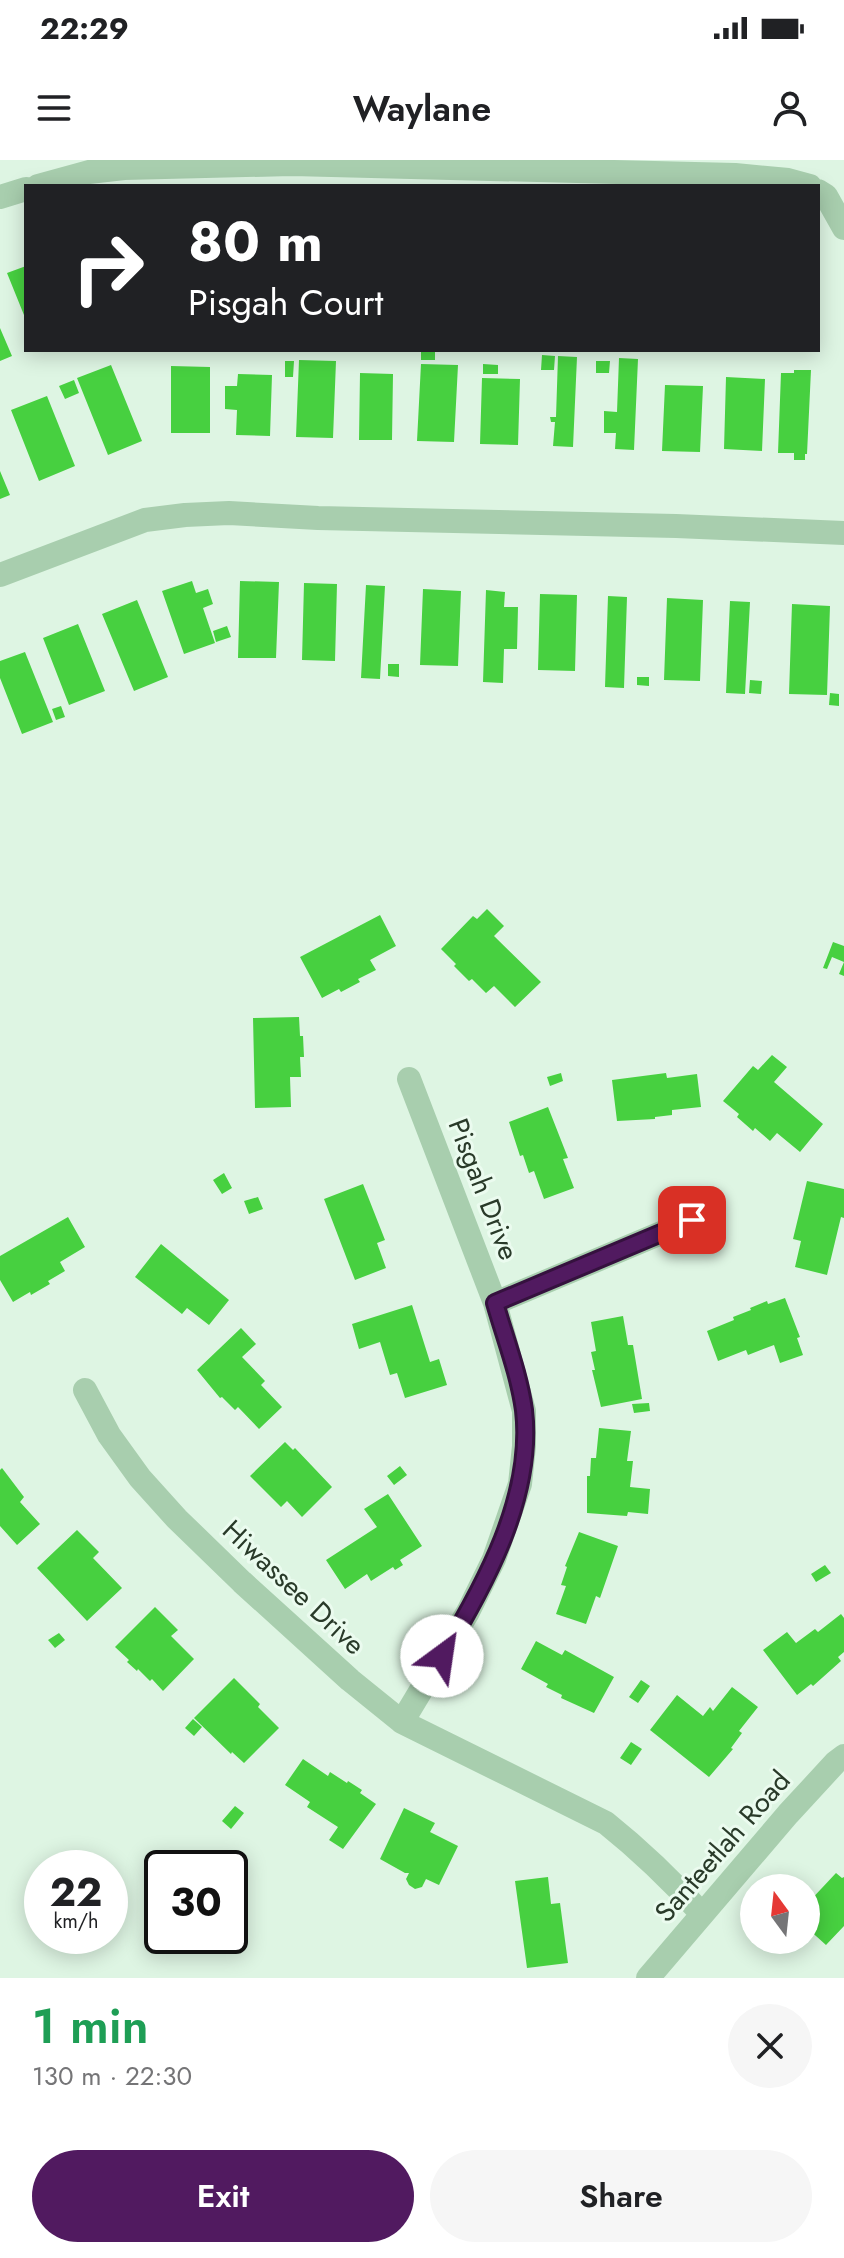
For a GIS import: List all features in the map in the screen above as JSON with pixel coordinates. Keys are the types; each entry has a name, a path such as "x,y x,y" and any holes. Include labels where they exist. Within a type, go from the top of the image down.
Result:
{"street":[{"path":"45,184 89,172 124,168 292,164 735,175 803,184"},
{"path":"0,197 24,190"},
{"path":"820,192 826,196 844,228"},
{"path":"0,575 145,520 185,515 229,513 844,533"},
{"name":"Pisgah Drive","path":"402,1722 468,1612 494,1559 520,1484 524,1446 524,1411 495,1303 409,1079"},
{"path":"495,1303 692,1220"},
{"name":"Hiwassee Drive","path":"85,1390 109,1435 140,1478 177,1519 305,1640 402,1722 606,1823 670,1878 702,1914"},
{"name":"Santeetlah Road","path":"648,1978 788,1814 844,1756"}],"building":[{"path":"24,267 24,315 7,273"},
{"path":"0,328 12,356 0,361"},
{"path":"421,352 435,352 435,360 421,360"},
{"path":"542,355 555,356 554,370 541,370"},
{"path":"558,356 577,357 573,447 553,446 555,422 551,422 550,417 556,417"},
{"path":"619,358 638,359 634,450 615,449 616,433 604,433 604,411 617,412"},
{"path":"299,360 336,361 333,438 296,437"},
{"path":"285,361 294,361 293,377 285,377"},
{"path":"596,361 610,361 609,373 596,373"},
{"path":"421,364 458,365 454,442 417,441"},
{"path":"483,364 498,365 498,374 483,374"},
{"path":"111,365 142,441 108,455 77,378"},
{"path":"171,366 210,367 210,433 171,433"},
{"path":"794,370 811,370 805,460 794,460 794,453 778,453 781,373 794,373"},
{"path":"360,373 393,374 392,440 359,440"},
{"path":"238,374 272,375 270,436 236,435 237,410 225,409 225,386 237,386"},
{"path":"726,377 765,379 762,451 724,449"},
{"path":"482,378 520,379 518,445 480,444"},
{"path":"74,380 79,393 65,399 59,386"},
{"path":"665,385 703,386 700,452 662,451"},
{"path":"47,396 75,466 39,481 11,410"},
{"path":"0,471 10,495 0,499"},
{"path":"192,581 196,593 208,589 213,604 203,608 215,643 184,654 162,591"},
{"path":"240,581 279,582 276,658 238,658"},
{"path":"304,583 337,584 335,661 302,660"},
{"path":"366,585 385,586 380,679 361,678"},
{"path":"423,589 461,591 458,666 420,665"},
{"path":"486,590 505,592 504,607 518,607 517,649 504,649 503,683 483,682"},
{"path":"540,594 577,595 575,671 538,670"},
{"path":"608,596 627,597 624,688 605,687"},
{"path":"667,598 703,600 700,681 664,680"},
{"path":"137,600 168,677 134,691 102,614"},
{"path":"730,601 750,602 745,694 726,693"},
{"path":"792,604 830,606 827,695 789,694"},
{"path":"78,624 105,691 69,705 43,638"},
{"path":"227,626 231,637 216,642 213,631"},
{"path":"25,652 53,722 22,734 0,678 0,661"},
{"path":"388,664 399,664 399,677 388,676"},
{"path":"637,677 649,677 649,686 637,685"},
{"path":"750,680 762,681 761,694 749,693"},
{"path":"830,693 839,694 839,706 829,705"},
{"path":"61,706 65,717 56,720 52,709"},
{"path":"487,909 504,926 494,936 541,982 515,1007 494,986 486,993 472,979 469,981 441,949 473,916 477,919"},
{"path":"380,915 396,946 370,960 376,970 358,979 360,982 322,998 300,957"},
{"path":"833,942 844,946 844,962 832,957 827,969 823,968"},
{"path":"299,1017 304,1057 300,1057 301,1077 290,1077 291,1107 255,1108 253,1018"},
{"path":"772,1055 787,1067 774,1082 823,1124 800,1152 777,1133 770,1141 755,1128 753,1131 723,1101 753,1066 758,1070"},
{"path":"561,1073 563,1081 550,1086 547,1077"},
{"path":"666,1073 667,1078 697,1074 701,1107 672,1110 672,1115 655,1119 617,1121 612,1080"},
{"path":"548,1107 568,1158 563,1159 574,1188 544,1199 534,1171 529,1173 523,1155 520,1156 509,1122"},
{"path":"224,1173 232,1188 222,1194 213,1180"},
{"path":"807,1181 844,1189 844,1218 841,1217 827,1275 795,1267 801,1241 793,1239"},
{"path":"363,1184 385,1240 377,1243 386,1268 355,1280 324,1199"},
{"path":"258,1197 263,1209 249,1214 244,1201"},
{"path":"68,1217 85,1247 60,1262 65,1271 48,1281 50,1284 13,1302 0,1280 0,1256"},
{"path":"161,1244 229,1300 209,1325 187,1308 182,1314 135,1277"},
{"path":"785,1298 800,1337 797,1338 803,1355 780,1363 774,1345 748,1355 746,1350 718,1361 707,1331 734,1320 733,1317 750,1308"},
{"path":"412,1305 430,1362 439,1359 447,1385 405,1398 397,1373 390,1375 380,1342 359,1349 352,1324"},
{"path":"623,1316 628,1345 633,1345 642,1399 601,1407 592,1370 595,1370 591,1352 596,1351 591,1322"},
{"path":"241,1328 256,1344 242,1357 265,1381 261,1385 282,1407 259,1429 238,1407 235,1410 220,1398 197,1370"},
{"path":"649,1403 650,1411 634,1413 632,1404"},
{"path":"599,1428 631,1431 627,1461 633,1461 630,1487 650,1489 648,1514 587,1513 587,1476 590,1476 591,1458 596,1458"},
{"path":"285,1442 293,1450 295,1448 332,1487 302,1517 287,1501 281,1507 250,1476"},
{"path":"400,1466 407,1475 394,1485 387,1476"},
{"path":"2,1468 24,1497 20,1502 40,1524 17,1545 0,1526"},
{"path":"388,1494 422,1546 400,1560 403,1565 395,1570 393,1567 371,1581 367,1574 345,1589 326,1560 377,1527 364,1509"},
{"path":"77,1530 99,1552 93,1558 122,1588 87,1621 37,1568"},
{"path":"579,1532 618,1546 600,1598 596,1596 586,1624 556,1614 566,1586 561,1585 565,1566"},
{"path":"825,1565 831,1573 816,1582 811,1574"},
{"path":"155,1607 178,1630 171,1636 194,1659 163,1691 152,1679 150,1681 127,1662 129,1660 115,1647"},
{"path":"841,1614 844,1618 844,1652 838,1657 841,1661 813,1686 811,1684 797,1695 763,1650 787,1632 796,1643 815,1629 818,1632"},
{"path":"59,1633 65,1640 55,1648 48,1640"},
{"path":"536,1641 562,1655 565,1650 614,1677 594,1713 561,1698 562,1695 546,1687 548,1684 521,1669"},
{"path":"234,1678 279,1728 244,1763 194,1718"},
{"path":"641,1680 650,1686 638,1703 629,1697"},
{"path":"732,1687 758,1707 739,1731 742,1733 733,1749 709,1777 650,1730 677,1695 703,1716 710,1707 713,1711"},
{"path":"193,1719 202,1727 194,1736 185,1728"},
{"path":"631,1742 642,1749 631,1765 620,1758"},
{"path":"303,1759 328,1776 330,1772 348,1781 376,1804 343,1849 329,1840 338,1827 307,1807 310,1802 285,1785"},
{"path":"235,1806 244,1813 231,1829 222,1821"},
{"path":"404,1808 435,1823 430,1832 458,1846 439,1885 426,1879 422,1887 415,1889 406,1879 409,1873 380,1859"},
{"path":"836,1873 844,1877 844,1926 826,1945 820,1940 820,1890"},
{"path":"548,1877 551,1904 560,1903 568,1963 527,1968 515,1881"}],"route":[{"path":"442,1656 494,1559 520,1484 524,1411 495,1303 692,1220"}]}
